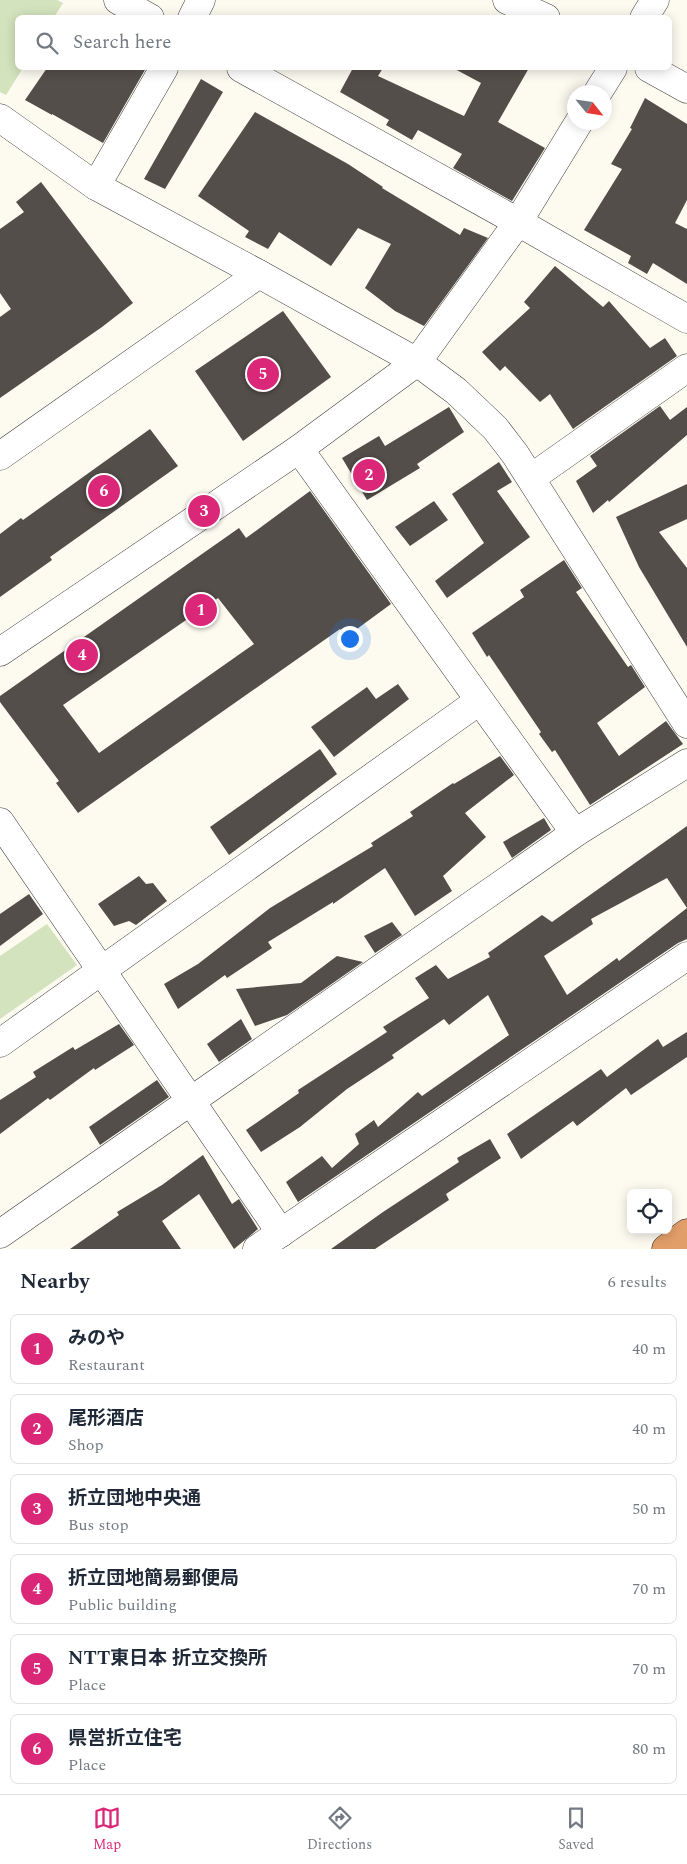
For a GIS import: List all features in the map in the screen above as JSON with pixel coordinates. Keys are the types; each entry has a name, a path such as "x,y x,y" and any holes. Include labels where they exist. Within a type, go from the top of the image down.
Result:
{"highway":[{"path":"666,1249 687,1233"}],"street":[{"path":"118,0 145,15"},
{"path":"194,15 201,0"},
{"path":"507,0 540,15"},
{"path":"646,15 655,0"},
{"path":"96,186 163,70"},
{"path":"245,70 518,222 687,319"},
{"path":"602,85 612,70"},
{"path":"653,70 687,89"},
{"path":"0,118 96,186 417,362 456,391 495,428 530,478 687,724"},
{"path":"0,652 299,448 417,362 518,222 574,130"},
{"path":"0,456 259,274"},
{"path":"530,478 687,368"},
{"path":"299,448 575,833"},
{"path":"0,1043 479,701"},
{"path":"0,1234 192,1102 575,833 687,763"},
{"path":"0,822 8,850 101,970 281,1233"},
{"path":"258,1249 687,956"}],"green space":[{"path":"0,0 57,0 63,3 55,15 15,15 15,70 22,70 6,95 0,92"},
{"path":"47,924 77,965 0,1019 0,956"}],"building":[{"path":"46,70 145,70 103,143 25,100"},
{"path":"352,70 382,70 378,76 464,116 481,83 457,70 528,70 498,122 545,148 512,201 453,168 462,154 418,130 412,140 386,125 389,120 340,92"},
{"path":"201,79 223,92 165,189 144,179"},
{"path":"645,98 687,124 687,200 675,223 687,229 687,284 653,263 647,274 628,263 631,256 584,230 622,169 611,164 632,129 630,128"},
{"path":"255,112 348,164 382,188 460,235 464,228 488,238 424,326 395,311 365,288 391,244 358,228 331,266 279,232 268,249 245,237 249,231 198,196"},
{"path":"41,182 133,303 102,327 0,398 0,317 11,309 0,293 0,229 24,212 16,202"},
{"path":"555,266 603,307 609,301 650,348 665,338 677,356 573,429 550,394 540,402 505,366 500,371 482,352 530,308 524,302"},
{"path":"283,311 331,377 243,441 195,371"},
{"path":"660,406 670,420 687,407 687,435 609,502 608,500 593,513 576,481 597,466 590,456"},
{"path":"449,407 464,432 417,464 420,468 367,500 342,458 379,436 385,446"},
{"path":"150,429 178,466 50,557 52,560 0,597 0,534 21,518 23,520"},
{"path":"499,462 512,482 497,491 530,537 447,598 435,581 484,543 452,494"},
{"path":"687,484 687,519 659,532 687,568 687,647 639,567 616,517"},
{"path":"310,491 391,604 346,637 340,629 78,813 56,783 59,781 0,702 0,696 239,528 246,538","holes":["218,598 254,644 99,753 63,705"]},
{"path":"434,501 448,520 410,546 395,527"},
{"path":"564,560 582,588 576,592 628,667 631,665 645,687 597,723 619,756 666,721 683,744 590,805 555,750 552,752 539,734 541,732 472,633 524,597 520,590"},
{"path":"398,684 409,699 334,757 311,727 367,687 376,699"},
{"path":"320,749 337,774 229,855 210,827"},
{"path":"500,756 514,775 465,813 486,837 443,876 452,891 415,916 385,868 333,904 333,902 268,942 272,948 227,978 225,975 178,1009 164,984 198,964 270,908 373,846 371,843 413,816 410,812 453,783"},
{"path":"544,818 551,830 512,858 503,842"},
{"path":"687,826 687,908 687,939 678,943 298,1202 286,1182 322,1156 332,1168 359,1144 355,1134 374,1120 378,1127 418,1092 422,1096 509,1035 488,995 449,1025 444,1019 392,1055 394,1058 347,1089 300,1127 261,1152 246,1130 299,1093 298,1090 387,1032 383,1027 429,998 415,978 436,965 448,979 490,957 488,953 542,915 552,922","holes":["667,878 687,908 619,961 617,958 567,995 544,956 593,924 591,919"]},
{"path":"139,876 146,884 153,883 167,901 136,925 129,921 114,926 98,904"},
{"path":"29,894 43,914 0,946 0,914"},
{"path":"392,922 402,935 375,953 364,936"},
{"path":"337,956 363,962 287,1015 255,1026 236,989 301,983"},
{"path":"241,1019 252,1039 219,1062 207,1044"},
{"path":"119,1024 134,1045 95,1070 94,1068 50,1100 48,1098 0,1134 0,1100 36,1077 33,1072 73,1047 75,1050"},
{"path":"687,1032 687,1057 631,1095 626,1088 577,1126 573,1121 521,1159 507,1134 601,1069 607,1077 658,1039 663,1047"},
{"path":"157,1080 169,1097 100,1145 89,1127"},
{"path":"490,1139 501,1158 446,1194 449,1200 375,1249 331,1249 459,1162 457,1158"},
{"path":"203,1155 232,1204 239,1199 258,1229 234,1249 199,1194 162,1221 181,1249 70,1249 119,1215 117,1212 162,1185"}],"place":[{"name":"NTT東日本 折立交換所","path":"263,374"},
{"name":"尾形酒店","path":"369,475"},
{"name":"県営折立住宅","path":"104,491"},
{"name":"折立団地中央通","path":"204,511"},
{"name":"みのや","path":"201,610"},
{"name":"折立団地簡易郵便局","path":"82,655"}]}
